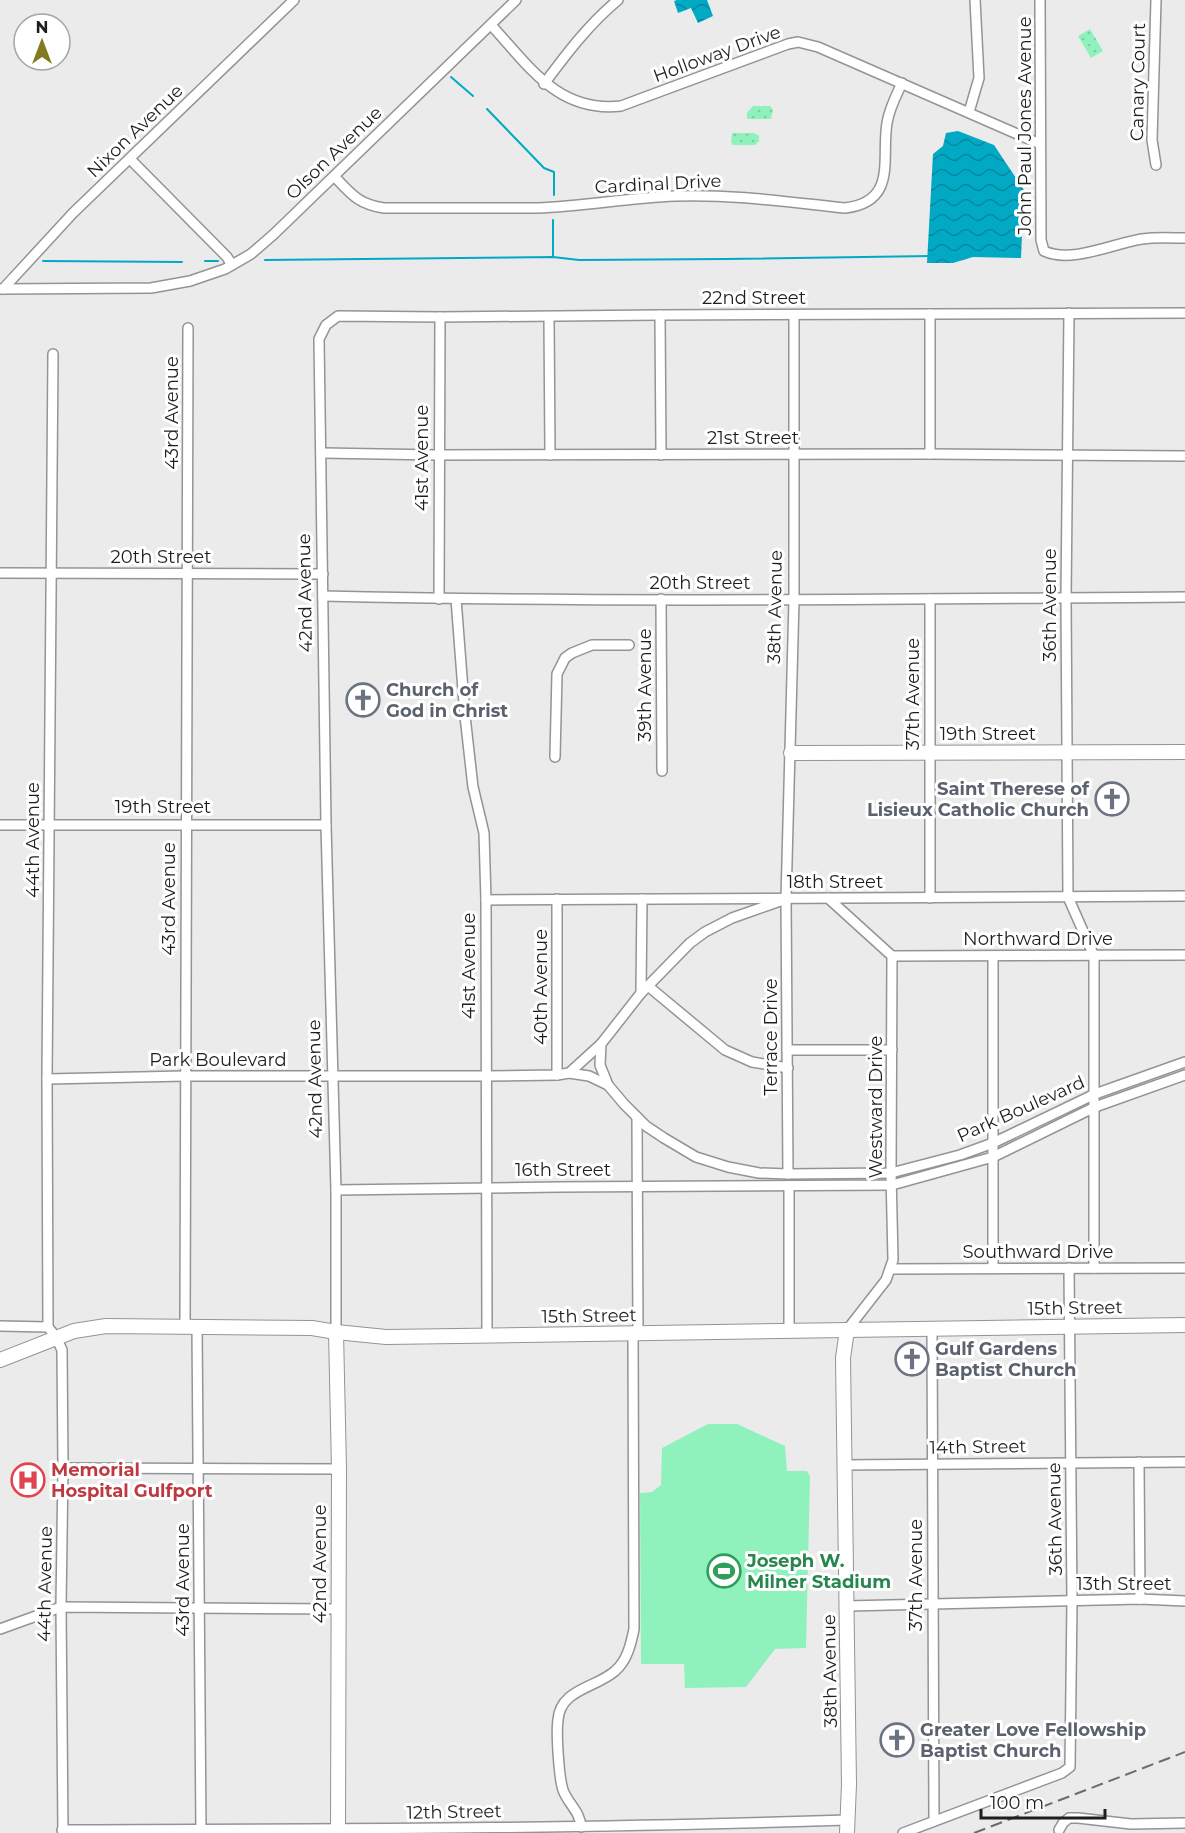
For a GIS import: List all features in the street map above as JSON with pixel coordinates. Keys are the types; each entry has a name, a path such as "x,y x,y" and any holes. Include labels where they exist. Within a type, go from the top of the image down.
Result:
{"street":[{"name":"Nixon Avenue","path":"2,289 74,213 294,0"},
{"name":"Olson Avenue","path":"2,289 151,288 190,281 225,269 251,254 274,234 516,0"},
{"path":"544,84 597,17 618,0"},
{"path":"969,112 979,78 975,0"},
{"name":"John Paul Jones Avenue","path":"1040,0 1041,240 1044,251 1053,255 1084,253 1142,239 1185,238"},
{"name":"Canary Court","path":"1156,0 1152,141 1156,165"},
{"name":"Holloway Drive","path":"491,25 544,84 556,92 588,105 605,108 621,106 742,60 798,42 818,47 1040,144"},
{"name":"Cardinal Drive","path":"334,176 353,197 362,203 384,208 538,208 707,195 854,207 870,199 881,185 886,167 888,120 902,83"},
{"path":"130,159 227,257 232,265"},
{"name":"36th Avenue","path":"1068,897 1066,598 1069,313"},
{"name":"22nd Street","path":"326,326 338,316 1185,313"},
{"path":"930,314 930,454"},
{"path":"660,315 661,454"},
{"name":"38th Avenue","path":"786,899 794,600 794,315"},
{"name":"41st Avenue","path":"439,599 440,317"},
{"path":"549,317 550,455"},
{"name":"42nd Avenue","path":"326,326 319,339 326,825 336,1190 339,1469 338,1831"},
{"name":"43rd Avenue","path":"188,328 185,1076 191,1326 199,1468 201,1832"},
{"name":"44th Avenue","path":"53,354 48,1079 52,1332 62,1350 62,1832"},
{"name":"21st Street","path":"322,453 1185,456"},
{"name":"20th Street","path":"0,573 323,574"},
{"name":"20th Street","path":"323,597 794,600 1185,597"},
{"name":"41st Avenue","path":"456,599 473,787 484,833 487,1336"},
{"name":"39th Avenue","path":"661,599 662,771"},
{"name":"37th Avenue","path":"930,599 930,898"},
{"path":"555,757 557,674 562,664 572,652 592,645 629,645"},
{"name":"19th Street","path":"791,753 1185,752"},
{"name":"19th Street","path":"0,825 326,825"},
{"name":"18th Street","path":"486,900 1185,896"},
{"path":"1068,897 1094,956 1094,1268"},
{"path":"828,898 892,956"},
{"name":"40th Avenue","path":"557,899 557,1075"},
{"path":"641,993 642,899"},
{"path":"569,1073 601,1044 641,993 676,956 705,932 732,918 786,899"},
{"name":"Terrace Drive","path":"786,899 788,1174"},
{"name":"Northward Drive","path":"892,956 1185,955"},
{"name":"Westward Drive","path":"847,1330 886,1280 893,1260 892,956"},
{"path":"993,956 993,1268"},
{"path":"648,986 725,1050 752,1062 788,1068"},
{"name":"Park Boulevard","path":"601,1044 600,1065 608,1084 637,1117 664,1138 696,1157 720,1165 749,1171 788,1174 891,1173 960,1155 993,1143 1095,1094 1185,1062"},
{"path":"787,1050 892,1050"},
{"name":"Park Boulevard","path":"48,1079 185,1076 486,1076 569,1073 589,1076 608,1084"},
{"name":"Park Boulevard","path":"789,1186 892,1185 993,1157 1095,1107 1185,1075"},
{"path":"584,1829 579,1815 568,1800 561,1784 558,1720 562,1707 573,1694 617,1670 628,1651 634,1629 637,1117"},
{"path":"731,1186 788,1174"},
{"path":"789,1186 789,1331"},
{"name":"16th Street","path":"336,1190 789,1186"},
{"name":"36th Avenue","path":"934,1821 1068,1769 1071,1763 1069,1268"},
{"name":"Southward Drive","path":"891,1269 1185,1268"},
{"name":"15th Street","path":"0,1326 52,1332 106,1326 312,1328 386,1337 1185,1325"},
{"name":"37th Avenue","path":"932,1329 934,1821"},
{"name":"38th Avenue","path":"847,1330 843,1358 849,1784 847,1827"},
{"path":"0,1360 52,1332"},
{"path":"1138,1462 1140,1599"},
{"name":"14th Street","path":"844,1465 1185,1462"},
{"path":"63,1468 339,1469"},
{"name":"13th Street","path":"847,1606 1140,1599 1185,1601"},
{"path":"0,1629 61,1607 338,1609"},
{"path":"1059,1830 1069,1818 1084,1818 1131,1828 1185,1823"},
{"path":"903,1833 934,1821"},
{"name":"12th Street","path":"62,1832 847,1827"}],"green space":[{"path":"1090,29 1103,51 1091,58 1078,36"},
{"path":"753,106 770,106 773,110 771,119 747,119 747,113"},
{"path":"732,133 754,133 759,136 759,141 755,145 733,145"},
{"name":"Joseph W. Milner Stadium","path":"708,1424 737,1424 785,1446 787,1471 807,1471 810,1476 806,1648 775,1649 746,1687 685,1688 684,1664 641,1664 640,1493 652,1492 661,1485 662,1448"}],"water":[{"path":"707,0 713,16 698,23 691,8 678,13 674,1"},
{"path":"958,131 994,145 1024,190 1021,258 973,257 953,263 927,263 933,154 943,146 946,133"}],"waterway":[{"path":"451,77 473,96"},
{"path":"487,109 544,168 554,172 554,195"},
{"path":"553,220 553,257"},
{"path":"265,260 553,257 579,260 931,256"},
{"path":"43,261 182,262"},
{"path":"205,261 218,261"}],"railway":[{"path":"974,1833 1185,1752"}],"place":[{"name":"Church of God in Christ","path":"363,700"},
{"name":"Saint Therese of Lisieux Catholic Church","path":"1112,799"},
{"name":"Gulf Gardens Baptist Church","path":"912,1359"},
{"name":"Memorial Hospital Gulfport","path":"28,1480"},
{"name":"Joseph W. Milner Stadium","path":"724,1571"},
{"name":"Greater Love Fellowship Baptist Church","path":"897,1740"}]}
